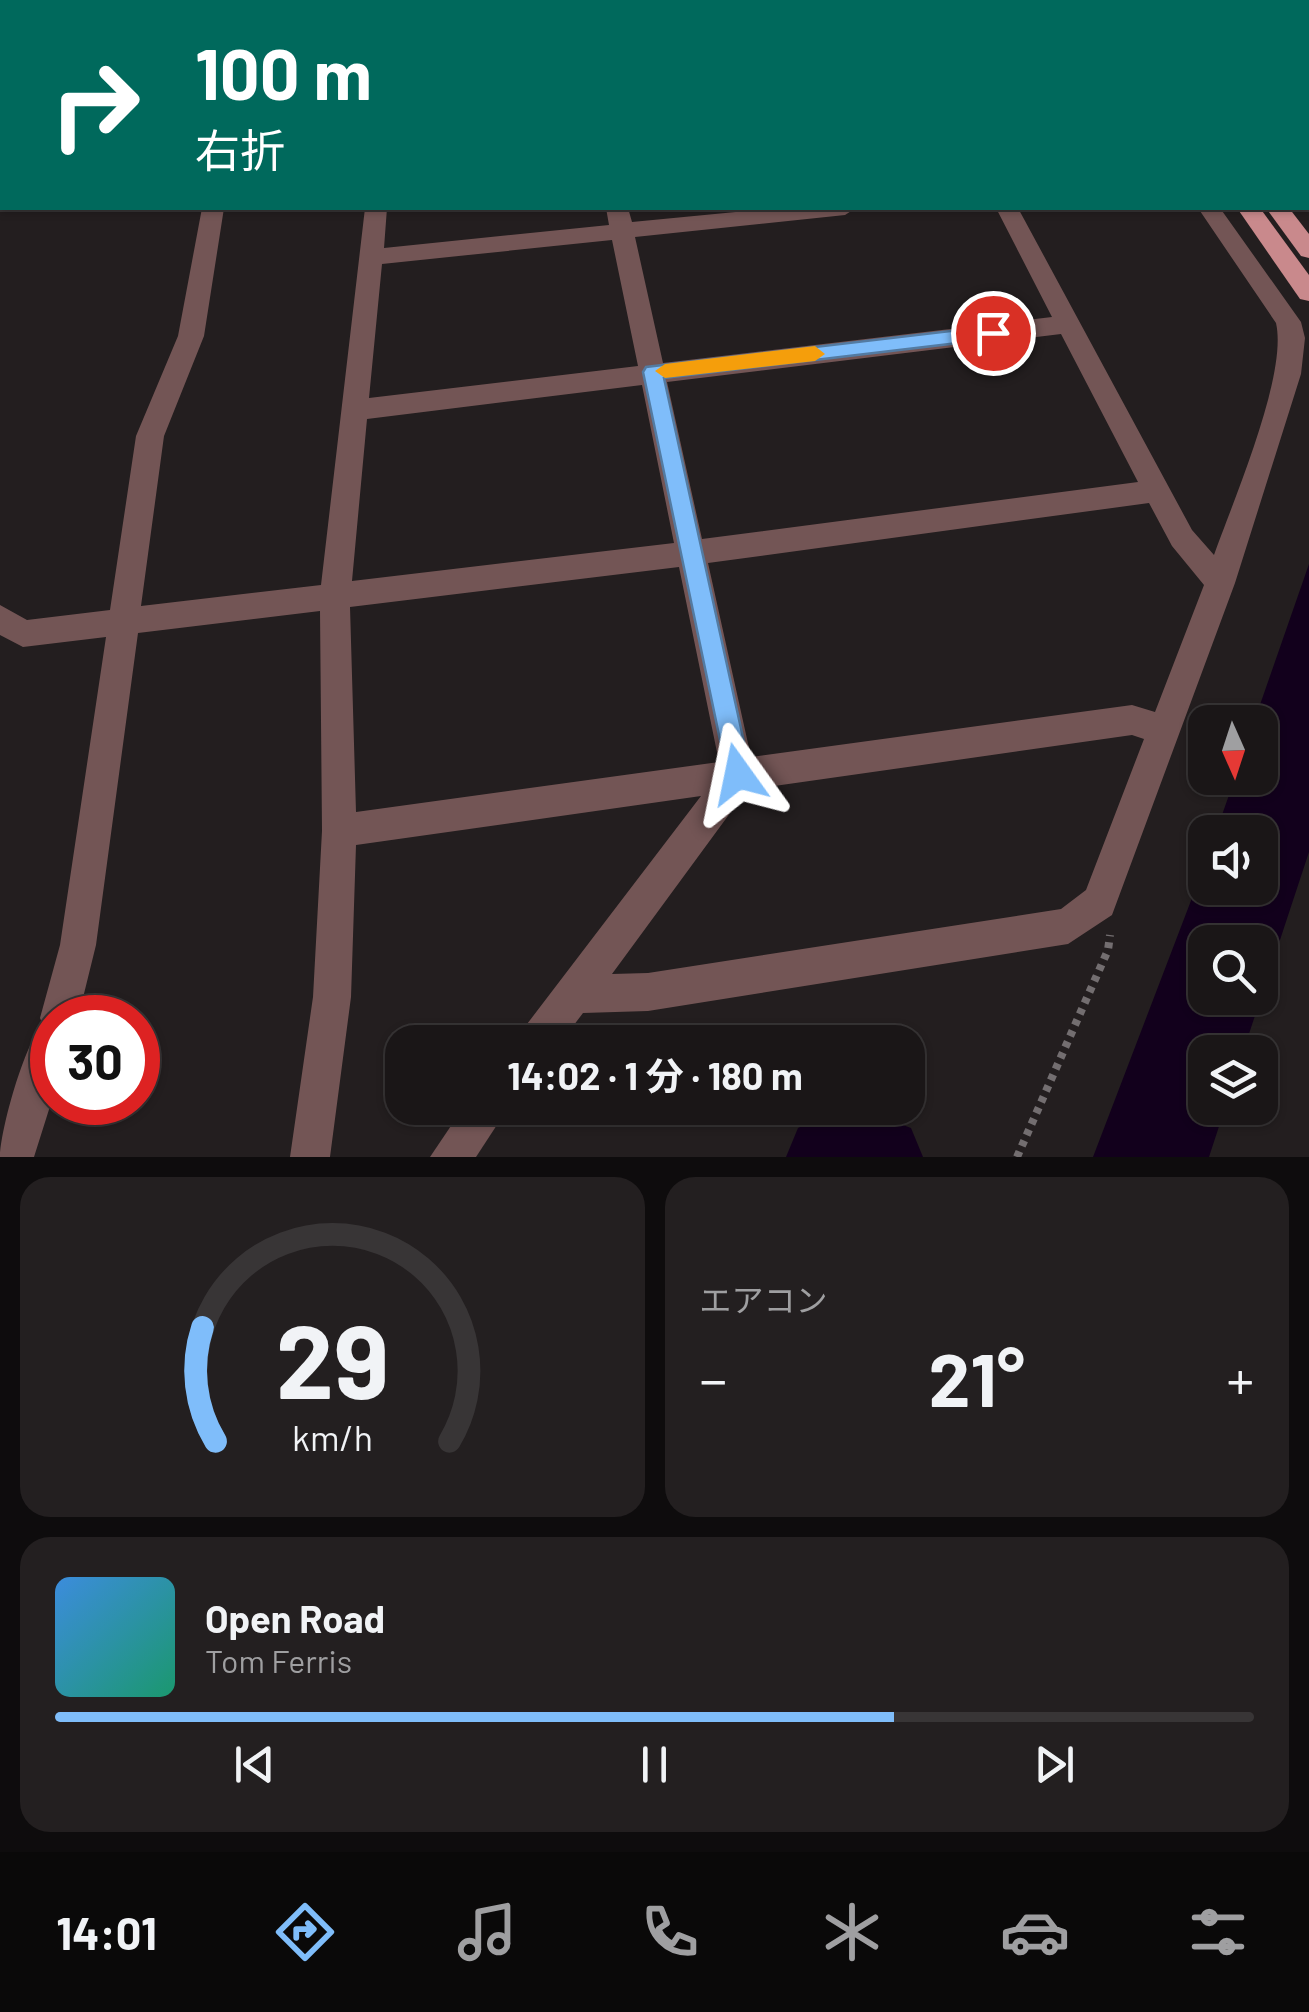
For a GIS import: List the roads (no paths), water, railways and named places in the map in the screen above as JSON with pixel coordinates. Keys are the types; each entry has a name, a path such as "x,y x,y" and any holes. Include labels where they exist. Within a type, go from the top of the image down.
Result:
{"main road":[{"path":"1249,210 1309,293"},
{"path":"1279,210 1309,250"}],"street":[{"path":"64,995 84,912 121,621 150,436 191,336 213,210"},
{"path":"310,1157 332,997 340,831 335,596 376,210"},
{"path":"370,257 619,219 804,210"},
{"path":"1008,210 1182,538 1220,583"},
{"path":"576,994 648,992 1068,926 1099,902 1220,583 1288,374 1292,338 1288,322 1210,210"},
{"path":"551,1025 738,774 619,219"},
{"path":"356,410 1068,324"},
{"path":"0,618 23,634 690,554 1156,491"},
{"path":"340,831 1132,720 1164,729"},
{"path":"14,1157 30,1108"},
{"path":"450,1157 475,1125"}],"waterway":[{"path":"827,1157 848,1145 882,1157"}]}
